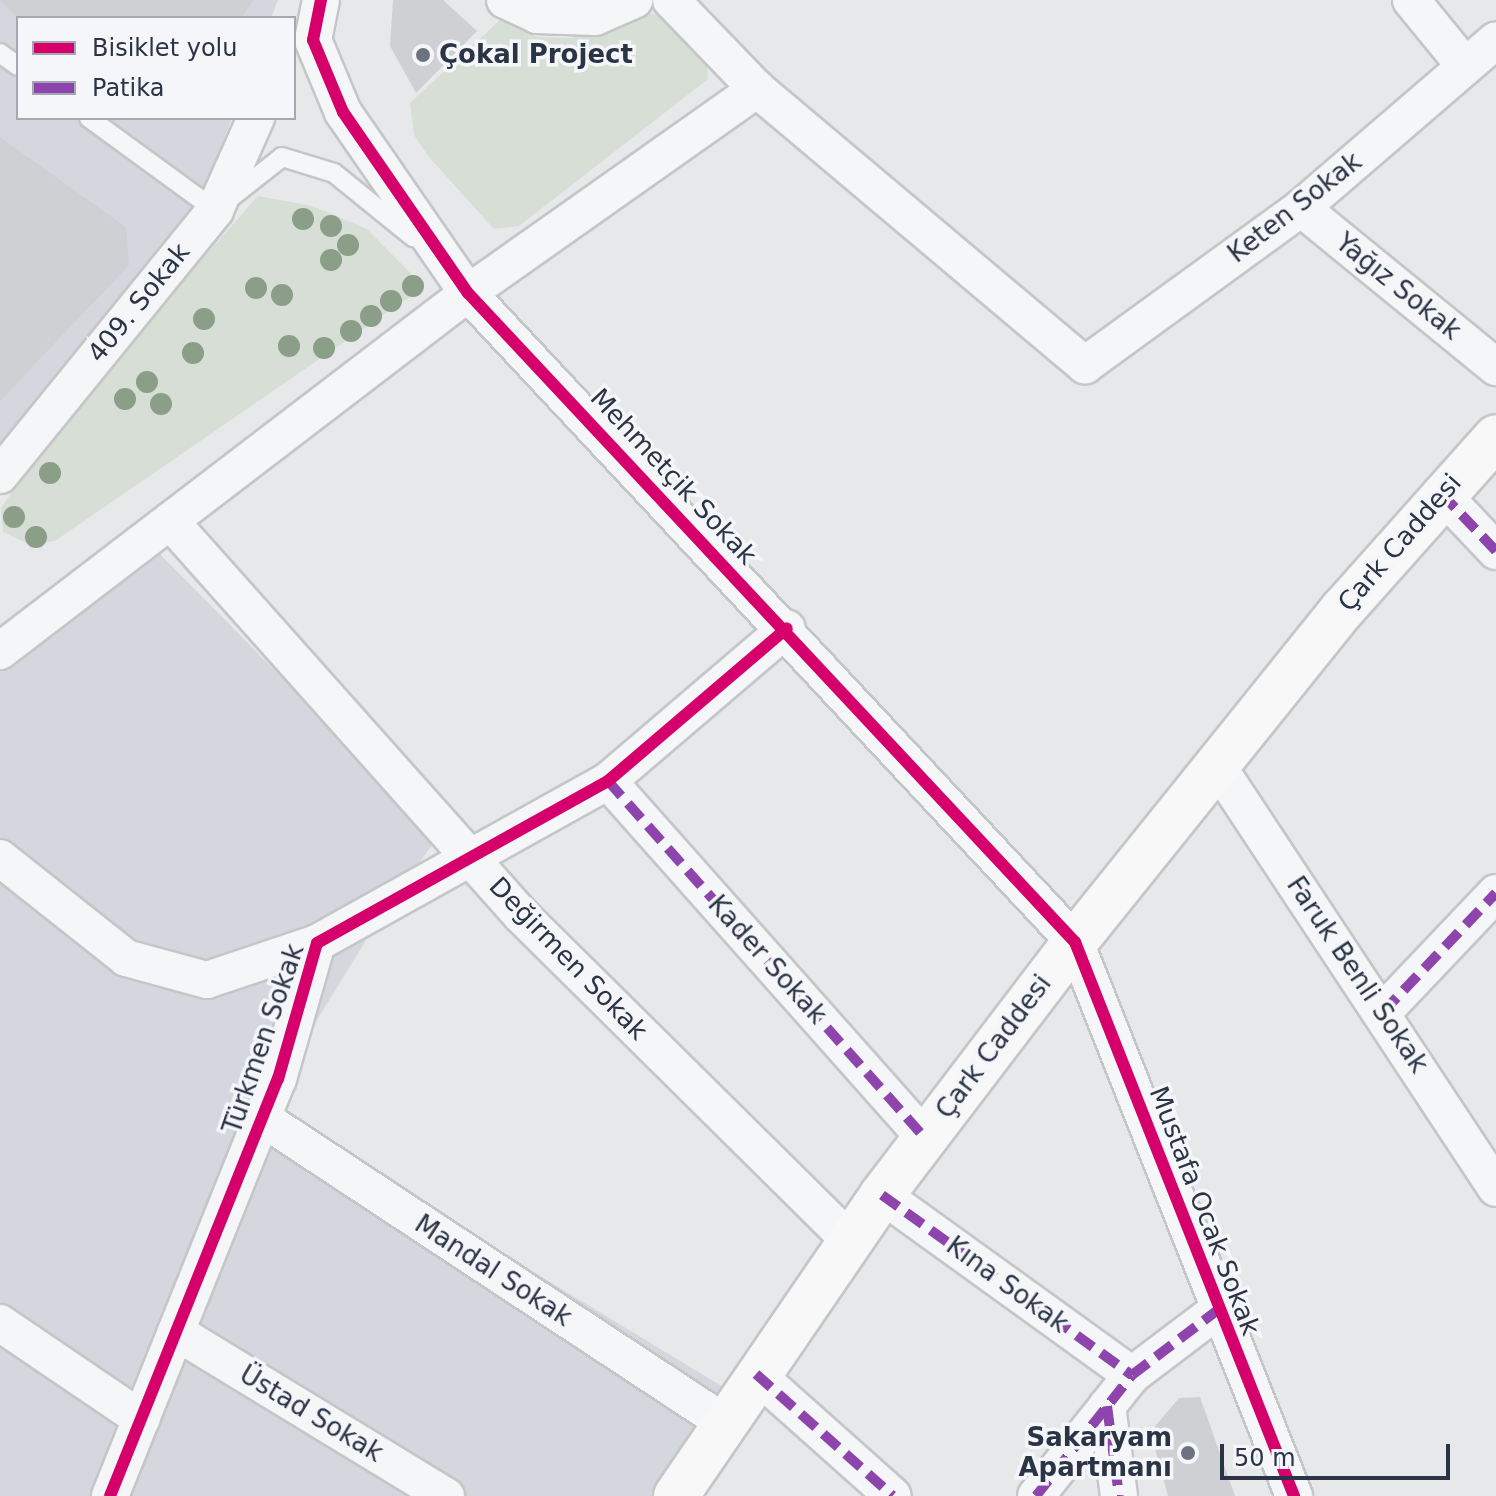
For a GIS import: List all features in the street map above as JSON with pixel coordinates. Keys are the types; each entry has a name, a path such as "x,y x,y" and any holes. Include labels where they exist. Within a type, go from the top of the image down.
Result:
{"main road":[{"name":"Çark Caddesi","path":"676,1496 756,1374 882,1195 1075,942 1216,764 1441,493 1496,437"}],"street":[{"path":"296,28 309,0"},
{"name":"Mehmetçik Sokak","path":"321,0 313,40 343,112 468,293 787,628 1075,942"},
{"path":"505,0 537,15 595,17 634,0"},
{"path":"0,651 468,293 757,89 671,0"},
{"path":"1411,0 1465,66"},
{"name":"Keten Sokak","path":"757,89 1085,365 1301,208 1496,40"},
{"name":"409. Sokak","path":"0,475 215,210 255,120"},
{"name":"Yağız Sokak","path":"1301,208 1496,367"},
{"path":"1441,493 1496,551"},
{"name":"Değirmen Sokak","path":"170,521 471,858 851,1241"},
{"name":"Türkmen Sokak","path":"110,1496 262,1118 317,943 608,781 787,628"},
{"name":"Faruk Benli Sokak","path":"1216,764 1383,1012 1496,1188"},
{"name":"Kader Sokak","path":"608,781 925,1138"},
{"path":"0,858 126,958 207,980 317,943"},
{"path":"1383,1012 1496,893"},
{"name":"Mustafa Ocak Sokak","path":"1075,942 1294,1496"},
{"name":"Mandal Sokak","path":"262,1118 725,1423"},
{"name":"Kına Sokak","path":"882,1195 1132,1375"},
{"path":"1036,1496 1132,1375 1218,1310"},
{"path":"0,1323 141,1419"},
{"name":"Üstad Sokak","path":"176,1332 446,1496"},
{"path":"756,1374 893,1496"},
{"path":"1107,1406 1119,1496"}],"lane":[{"path":"92,120 215,210 282,157 334,173 401,224 468,293"}],"shaded area":[{"path":"0,0 278,0 272,16 16,16 16,120 231,120 173,272 0,466"},
{"path":"641,12 665,16 706,57 708,79 519,226 494,229 429,157 414,135 410,103 501,19 537,37 572,38"},
{"path":"258,196 312,206 367,229 424,287 55,541 31,545 3,532 1,508 71,407"},
{"path":"139,533 439,836 387,906 263,1108 728,1390 657,1496 0,1496 0,649"}],"building":[{"path":"0,0 254,0 242,16 16,16"},
{"name":"Çokal Project","path":"393,0 443,0 477,31 416,93 390,46"},
{"path":"0,137 126,227 129,265 0,401"},
{"name":"Sakaryam Apartmanı","path":"1200,1397 1235,1496 1168,1496 1154,1445 1145,1438 1179,1398"}],"marked path":[{"path":"1441,493 1496,551"},
{"path":"608,781 925,1138"},
{"path":"1383,1012 1496,893"},
{"path":"882,1195 1132,1375"},
{"path":"1036,1496 1132,1375 1218,1310"},
{"path":"756,1374 893,1496"},
{"path":"1107,1406 1119,1496"}],"cycle path":[{"path":"321,0 313,40 343,112 468,293 1075,942 1294,1496"},
{"path":"110,1496 278,1079 317,943 608,781 787,628"}],"place":[{"name":"Çokal Project","path":"423,55"},
{"name":"Sakaryam Apartmanı","path":"1188,1453"}]}
